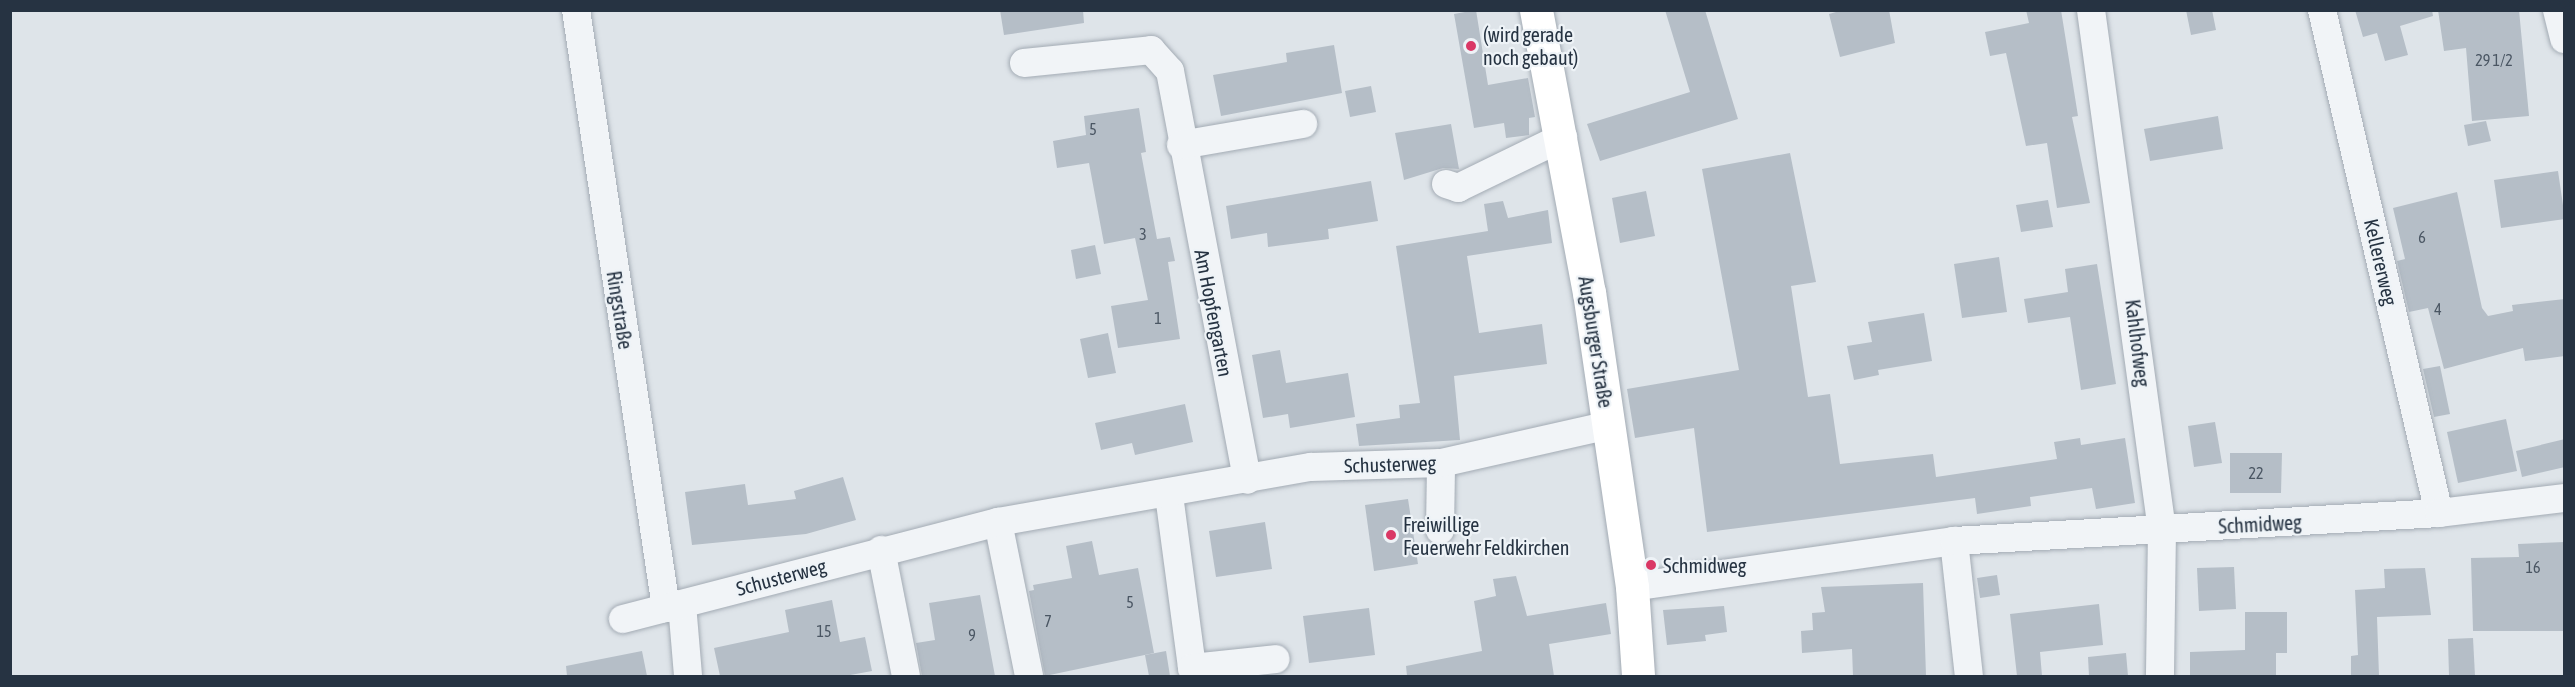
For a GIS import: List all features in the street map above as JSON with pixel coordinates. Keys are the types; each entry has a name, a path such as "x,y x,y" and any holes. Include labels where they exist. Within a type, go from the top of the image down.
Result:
{"main road":[{"name":"Augsburger Straße","path":"1536,10 1563,137 1609,425 1632,587 1638,676"}],"street":[{"name":"Ringstraße","path":"576,10 674,606 688,676"},
{"name":"Kahlhofweg","path":"2091,10 2162,530 2160,676"},
{"name":"Kellererweg","path":"2322,10 2439,513"},
{"path":"2557,10 2565,39"},
{"name":"Am Hopfengarten","path":"1024,63 1151,50 1170,71 1181,145 1247,480"},
{"path":"1181,145 1303,124"},
{"path":"1446,183 1458,188 1563,137"},
{"name":"Schusterweg","path":"674,606 881,550 998,522 1169,495 1311,467 1441,463 1609,425"},
{"path":"1440,530 1441,463"},
{"path":"1169,495 1192,668 1276,659"},
{"name":"Schmidweg","path":"1632,587 1954,541 2439,513 2565,498"},
{"path":"998,522 1029,676"},
{"path":"1954,541 1969,676"},
{"path":"881,550 906,676"},
{"path":"623,619 674,606"}],"building":[{"path":"1000,10 1083,10 1084,23 1004,35"},
{"path":"1476,10 1488,85 1528,78 1535,117 1529,118 1529,135 1506,138 1504,123 1474,128 1454,14"},
{"path":"1665,10 1705,10 1738,119 1600,161 1587,124 1690,92"},
{"path":"1843,10 1889,10 1895,43 1840,57 1829,14"},
{"path":"2026,10 2061,10 2078,116 2072,117 2090,203 2057,208 2047,143 2026,146 2006,53 1990,56 1985,32 2029,23"},
{"path":"2186,10 2212,10 2216,30 2191,35"},
{"path":"2355,10 2432,10 2433,16 2400,26 2408,55 2385,61 2377,33 2363,37"},
{"path":"2438,10 2519,10 2529,116 2472,121 2466,48 2444,51"},
{"path":"1334,45 1342,93 1221,116 1213,75 1287,62 1286,53"},
{"path":"1371,86 1376,112 1350,117 1345,91"},
{"path":"1139,108 1146,152 1141,153 1157,239 1170,237 1175,261 1168,262 1180,339 1118,348 1111,306 1148,300 1135,238 1104,244 1089,163 1057,168 1053,141 1086,135 1084,116"},
{"path":"2218,116 2223,149 2150,161 2144,129"},
{"path":"2486,121 2491,141 2468,146 2464,125"},
{"path":"1451,124 1459,169 1443,168 1404,180 1395,133"},
{"path":"1790,153 1816,282 1791,286 1808,397 1830,394 1840,464 1933,454 1936,477 2057,459 2054,442 2080,438 2081,445 2125,438 2135,503 2096,509 2092,488 2030,497 2031,506 1977,514 1975,498 1707,532 1694,428 1635,438 1627,389 1739,370 1702,169"},
{"path":"2558,171 2565,219 2501,228 2494,180"},
{"path":"1371,181 1378,221 1328,229 1329,239 1268,247 1267,233 1231,239 1226,206"},
{"path":"1646,191 1655,236 1620,243 1612,198"},
{"path":"2457,192 2482,308 2488,316 2513,311 2512,305 2565,299 2565,356 2525,361 2523,348 2444,369 2428,308 2409,312 2397,261 2405,259 2393,208"},
{"path":"2048,200 2053,227 2021,232 2016,205"},
{"path":"1503,201 1508,218 1548,210 1552,243 1467,256 1479,333 1542,324 1547,364 1454,376 1460,440 1359,446 1356,424 1400,418 1399,405 1420,403 1396,246 1488,231 1484,204"},
{"path":"1095,245 1101,274 1076,279 1071,250"},
{"path":"1999,257 2007,312 1962,318 1954,264"},
{"path":"2097,264 2116,384 2081,390 2070,317 2028,323 2024,299 2068,292 2065,269"},
{"path":"1924,313 1932,361 1878,370 1879,375 1854,380 1847,346 1872,342 1868,322"},
{"path":"1108,333 1116,373 1088,378 1080,339"},
{"path":"1280,350 1286,383 1348,373 1355,417 1290,428 1288,414 1263,418 1252,355"},
{"path":"2440,366 2450,414 2434,417 2423,369"},
{"path":"1185,404 1193,442 1135,455 1132,443 1101,450 1095,423"},
{"path":"2506,419 2517,471 2458,483 2447,432"},
{"path":"2215,422 2222,463 2194,467 2188,426"},
{"path":"2565,439 2565,467 2522,477 2516,451"},
{"path":"2230,453 2282,453 2281,493 2230,493"},
{"path":"843,477 856,520 806,534 692,545 685,492 745,484 748,505 796,499 794,491"},
{"name":"Freiwillige Feuerwehr Feldkirchen","path":"1408,499 1418,564 1374,571 1365,505"},
{"path":"1265,522 1272,569 1216,577 1209,531"},
{"path":"1092,541 1099,575 1138,568 1154,653 1045,676 1029,591 1034,590 1033,585 1072,578 1066,546"},
{"path":"2565,542 2565,631 2473,631 2471,558 2519,557 2518,544"},
{"path":"2234,567 2236,609 2199,611 2197,568"},
{"path":"2425,568 2431,615 2377,617 2379,676 2351,676 2351,656 2358,655 2355,590 2385,588 2384,569"},
{"path":"1997,575 2000,595 1980,598 1977,578"},
{"path":"1516,576 1527,616 1606,603 1611,634 1549,644 1554,676 1407,676 1406,666 1482,651 1474,601 1496,596 1493,579"},
{"path":"1923,583 1926,676 1853,676 1852,649 1802,653 1801,631 1813,630 1812,613 1825,612 1821,587"},
{"path":"980,595 995,676 922,676 916,643 935,640 929,603"},
{"path":"832,600 840,642 865,637 872,671 845,676 720,676 714,648 789,632 785,610"},
{"path":"2099,604 2103,645 2040,652 2042,676 2017,676 2010,614"},
{"path":"1724,606 1727,632 1705,635 1706,641 1667,645 1663,610"},
{"path":"1369,608 1375,655 1309,663 1303,616"},
{"path":"2245,612 2287,612 2287,653 2276,653 2276,676 2190,676 2190,652 2245,650"},
{"path":"2473,638 2475,676 2449,676 2448,639"},
{"path":"642,651 647,676 567,676 566,666"},
{"path":"1166,651 1170,676 1149,676 1145,655"},
{"path":"2126,653 2128,676 2089,676 2088,657"}],"place":[{"name":"(wird gerade noch gebaut)","path":"1471,46"},
{"name":"Freiwillige Feuerwehr Feldkirchen","path":"1391,535"},
{"name":"Schmidweg","path":"1651,565"}]}
